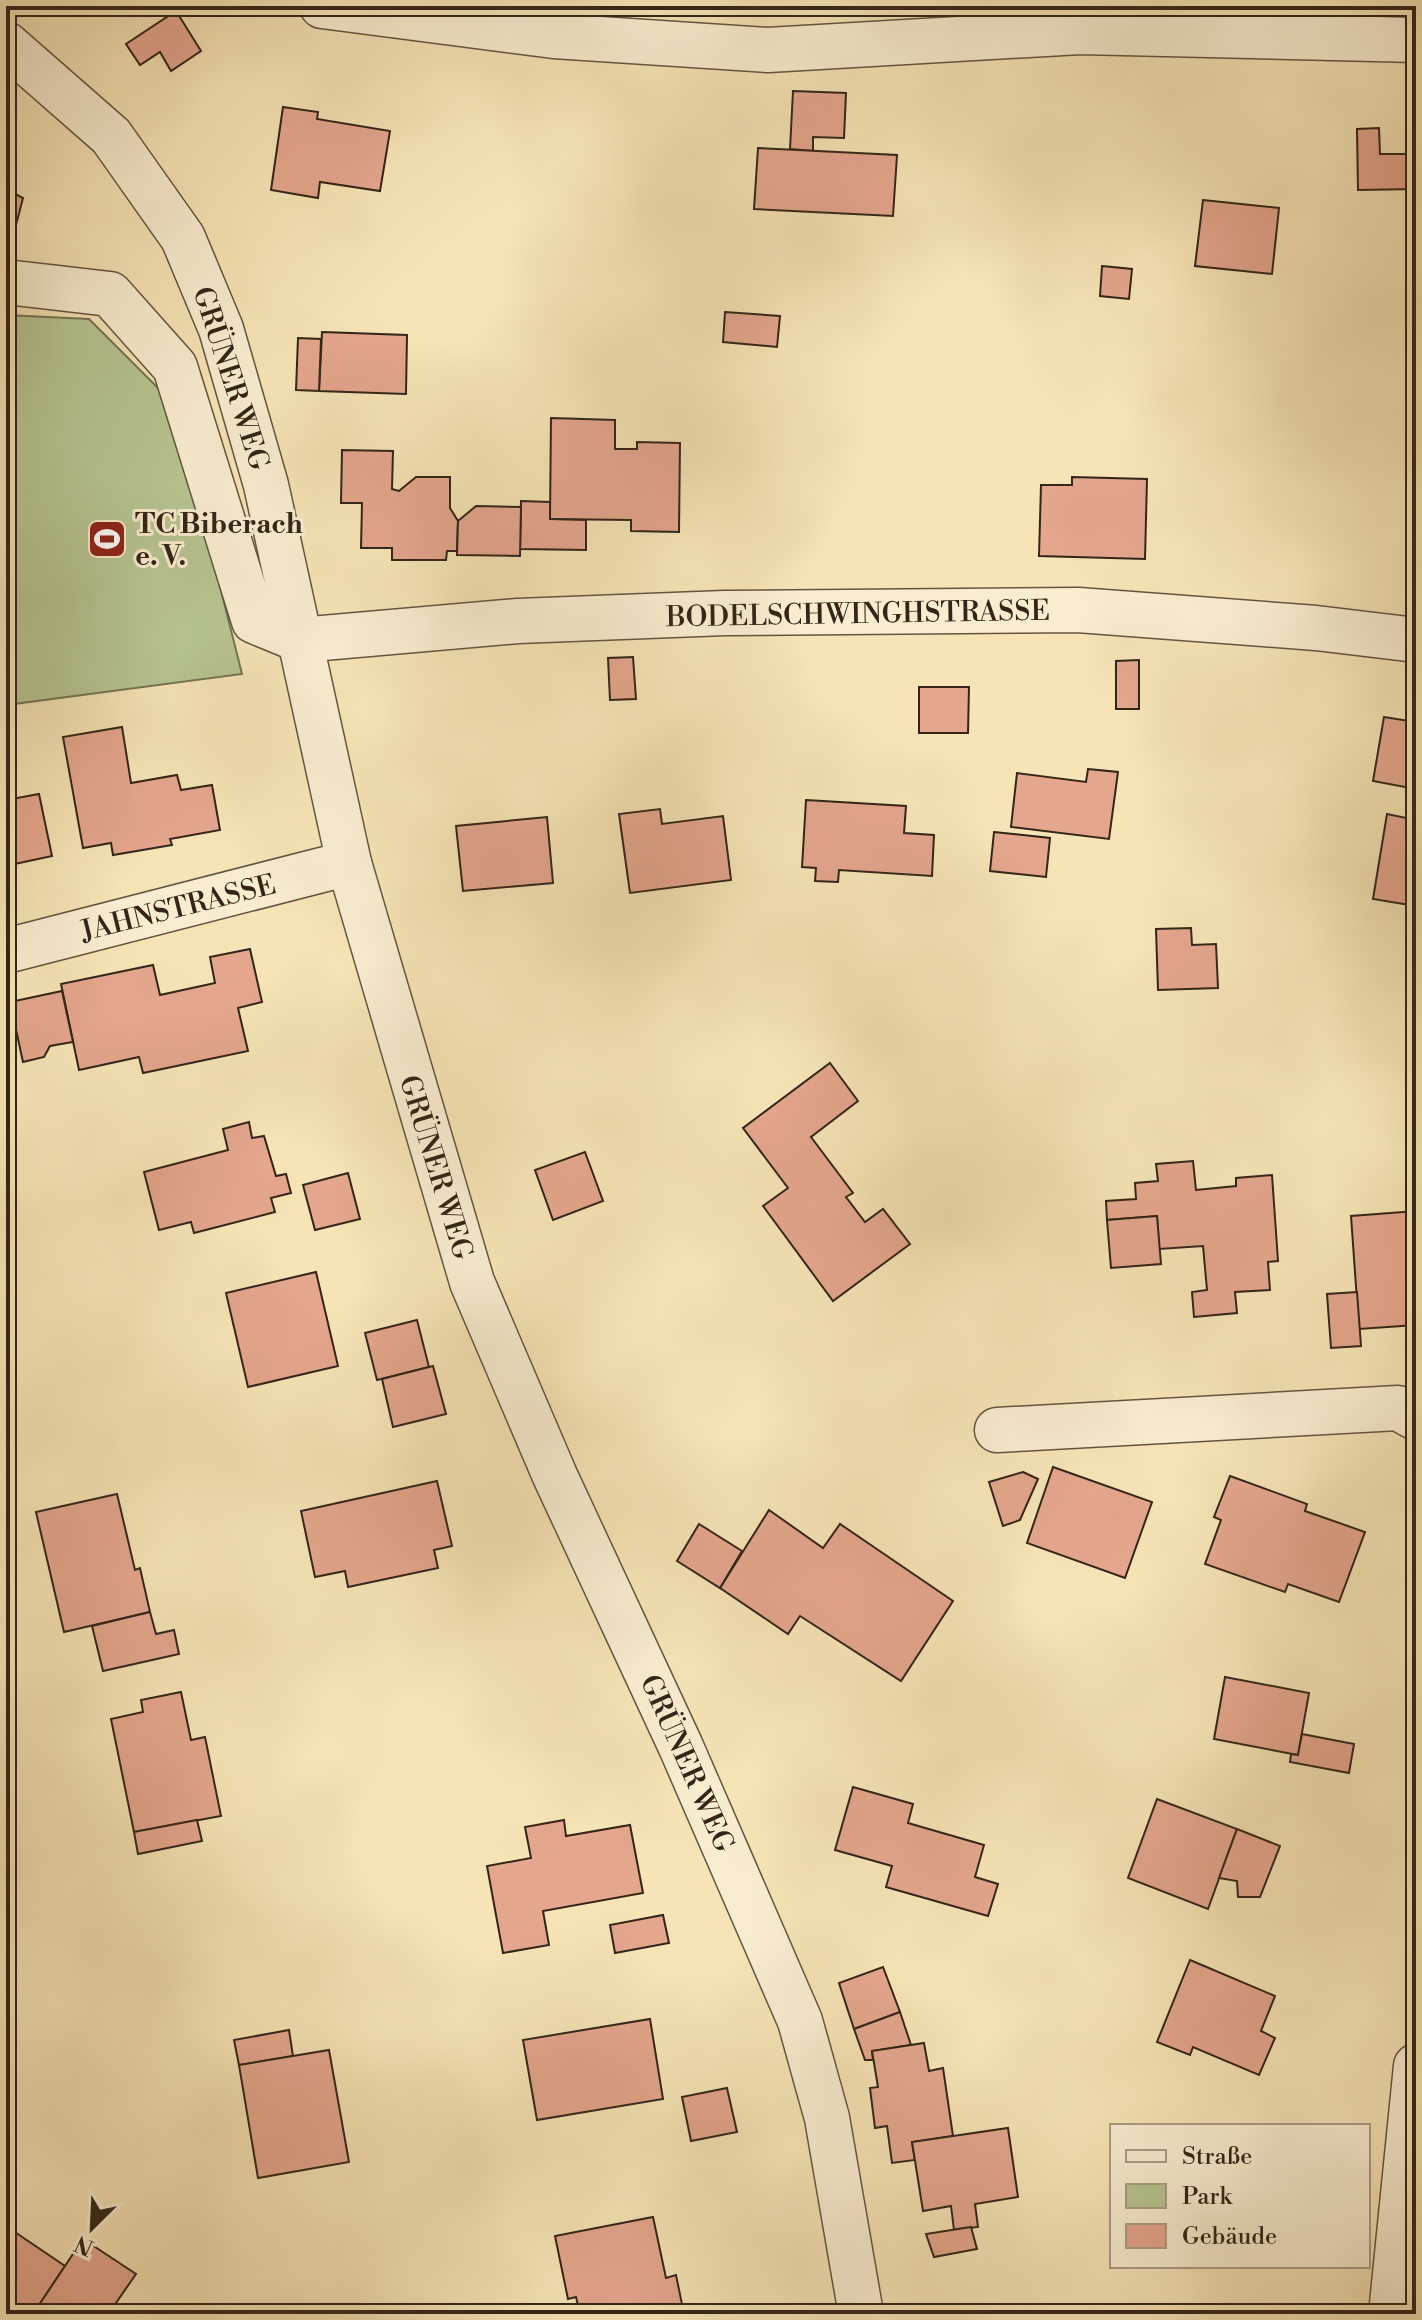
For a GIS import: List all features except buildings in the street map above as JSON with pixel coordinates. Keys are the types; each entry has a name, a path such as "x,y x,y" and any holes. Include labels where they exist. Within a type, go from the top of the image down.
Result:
{"street":[{"path":"322,6 554,36 768,50 1080,32 1416,40"},
{"name":"GRÜNER WEG","path":"6,44 111,136 183,238 221,329 266,485 349,863 472,1282 555,1476 681,1747 800,2021 827,2118 861,2314"},
{"path":"6,282 110,294 175,367 254,621 300,640"},
{"name":"BODELSCHWINGHSTRASSE","path":"300,640 518,621 725,613 1078,610 1316,628 1416,640"},
{"name":"JAHNSTRASSE","path":"6,951 349,863"},
{"path":"997,1430 1398,1408 1416,1418"},
{"path":"1391,2314 1416,2066"}],"green space":[{"name":"TC Biberach e. V.","path":"6,315 89,319 174,404 242,674 6,705"}],"place":[{"name":"TC Biberach e. V.","path":"107,539"}]}
